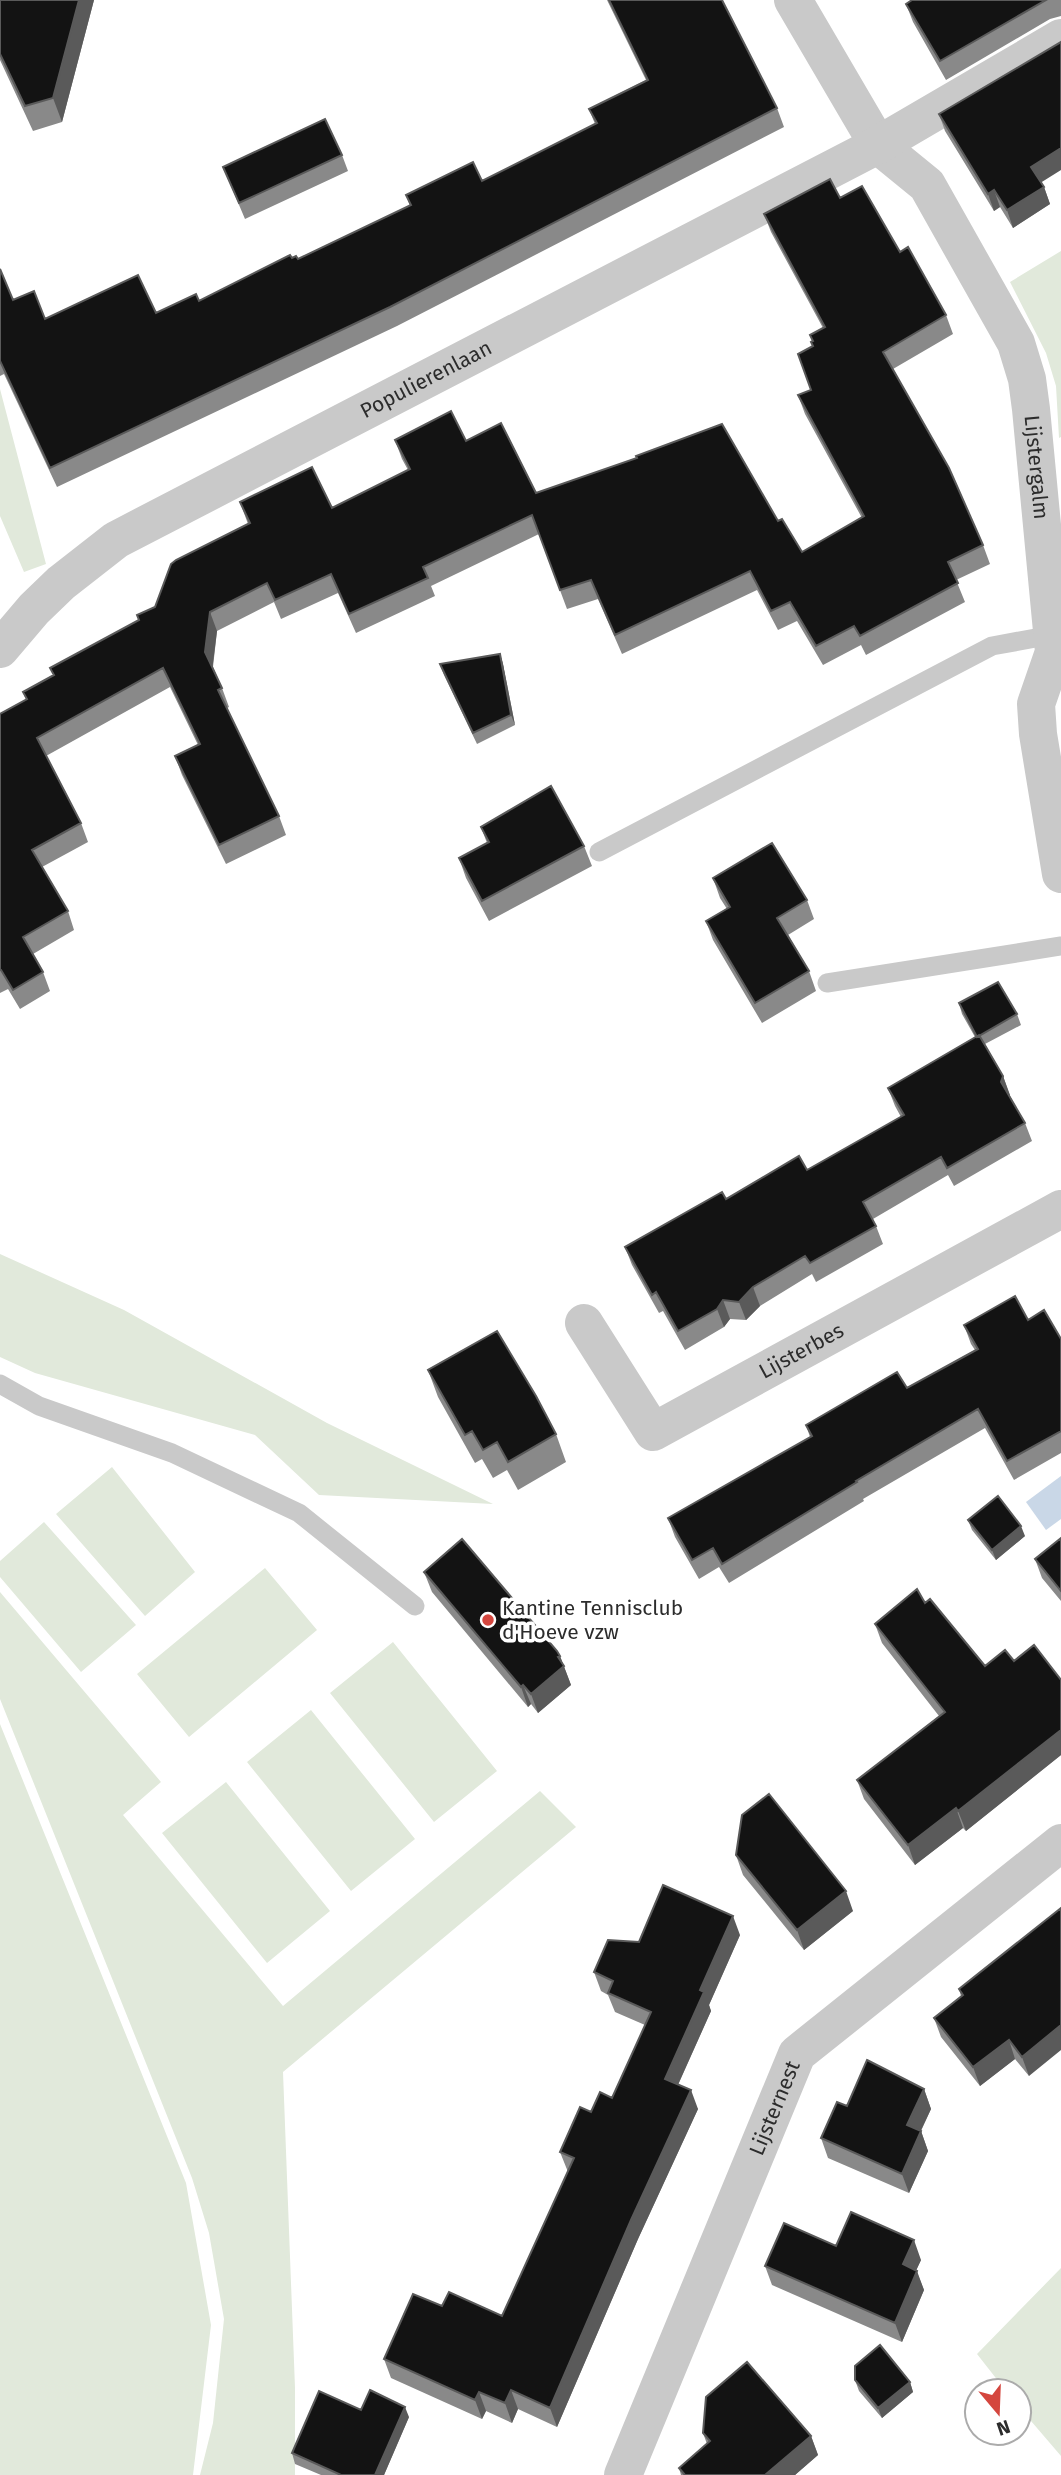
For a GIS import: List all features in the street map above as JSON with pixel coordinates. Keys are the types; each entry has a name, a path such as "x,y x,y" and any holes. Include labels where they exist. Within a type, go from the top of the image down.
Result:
{"street":[{"name":"Lijstergalm","path":"793,0 878,145 927,185 1016,343 1027,379 1054,652 1036,704 1038,734 1061,874"},
{"path":"878,145 1061,38"},
{"name":"Populierenlaan","path":"0,649 61,583 116,540 878,145"},
{"name":"Lijsterbes","path":"584,1322 653,1432 1061,1209"},
{"name":"Lijsternest","path":"623,2475 797,2054 1061,1843"}],"lane":[{"path":"599,852 992,646 1052,635"},
{"path":"827,983 1061,946"},
{"path":"0,1384 39,1406 172,1453 299,1513 415,1605"}],"shaded area":[{"path":"1061,251 1059,438 1056,386 1046,353 1010,282"},
{"path":"0,389 46,564 24,572 0,516"},
{"path":"0,1254 124,1310 327,1423 493,1504 319,1495 255,1435 35,1373 0,1357"},
{"path":"112,1467 195,1572 145,1616 56,1514"},
{"path":"44,1522 136,1625 81,1672 0,1577 0,1561"},
{"path":"265,1568 317,1630 189,1737 137,1674"},
{"path":"0,1592 161,1782 123,1815 283,2006 540,1791 576,1827 283,2072 295,2388 295,2475 200,2475 213,2423 224,2319 209,2233 192,2178 0,1699"},
{"path":"393,1642 497,1771 434,1822 330,1693"},
{"path":"311,1710 415,1839 351,1891 247,1762"},
{"path":"0,1724 186,2183 211,2325 193,2475 0,2475"},
{"path":"226,1782 330,1911 267,1963 162,1833"},
{"path":"1061,2268 1061,2456 1033,2423 1033,2377 995,2377 977,2354"}],"water":[{"path":"1061,1476 1061,1519 1046,1530 1026,1502"}],"building":[{"path":"0,0 79,0 53,98 25,106 0,54"},
{"path":"609,0 722,0 777,108 390,307 50,468 0,361 0,269 13,300 34,291 45,319 138,275 156,313 196,294 199,301 290,255 298,259 411,205 406,195 473,162 482,181 597,123 589,109 648,80"},
{"path":"912,0 1046,0 940,61 906,4"},
{"path":"1061,42 1061,148 1031,167 1044,187 1007,210 994,190 988,194 939,114"},
{"path":"325,119 342,155 239,203 223,167"},
{"path":"830,179 840,198 862,186 900,252 908,247 946,315 883,352 949,468 983,545 948,562 958,583 860,636 854,626 816,646 790,602 771,611 750,571 615,635 591,580 560,590 532,515 423,567 428,578 349,614 331,574 275,600 267,583 210,612 205,652 222,688 218,690 279,816 219,845 175,756 200,744 163,668 37,738 81,823 32,850 68,911 23,937 43,972 13,990 0,970 0,714 27,699 23,692 54,675 50,668 139,620 137,615 155,607 171,564 250,523 240,502 312,467 332,508 410,469 395,440 451,411 466,441 501,423 536,493 637,458 636,456 722,424 778,521 782,519 802,552 864,516 798,395 811,390 798,354 813,346 810,335 825,327 764,214"},
{"path":"500,654 511,715 473,733 440,664"},
{"path":"551,786 584,846 482,901 459,858 489,842 481,827"},
{"path":"772,843 807,900 777,918 809,971 755,1003 706,921 730,907 713,878"},
{"path":"998,982 1017,1014 977,1037 959,1003"},
{"path":"979,1035 1003,1076 1001,1082 1025,1123 947,1168 941,1157 863,1202 876,1226 810,1263 805,1256 753,1287 739,1302 723,1300 717,1309 678,1331 656,1292 652,1295 625,1247 722,1192 726,1199 799,1156 807,1170 904,1115 888,1088"},
{"path":"1015,1296 1028,1320 1044,1310 1061,1339 1061,1431 1007,1461 978,1409 722,1564 713,1548 692,1560 668,1518 812,1436 806,1425 897,1372 907,1388 978,1349 964,1325"},
{"path":"497,1331 556,1434 508,1462 497,1442 483,1450 472,1431 465,1435 428,1370"},
{"path":"998,1496 1021,1526 992,1550 968,1520"},
{"path":"1061,1538 1061,1591 1035,1559"},
{"name":"Kantine Tennisclub d'Hoeve vzw","path":"462,1539 560,1656 558,1657 564,1666 531,1694 523,1685 521,1687 424,1572"},
{"path":"917,1589 925,1603 930,1599 985,1666 1005,1650 1014,1661 1034,1645 1061,1680 1061,1730 958,1811 956,1808 908,1845 857,1780 945,1712 875,1624"},
{"path":"769,1794 846,1891 797,1930 736,1855 742,1815"},
{"path":"663,1885 733,1916 700,1990 704,1992 665,2079 691,2090 631,2220 550,2408 511,2390 505,2403 479,2392 475,2400 384,2359 413,2294 442,2306 449,2292 502,2316 574,2158 560,2152 580,2107 591,2112 600,2092 612,2098 651,2012 608,1993 613,1981 594,1972 608,1940 639,1942"},
{"path":"1061,1908 1061,2025 1022,2057 1009,2040 973,2067 934,2018 963,1995 959,1989"},
{"path":"867,2060 924,2089 907,2125 921,2131 902,2174 821,2138 837,2102 847,2106"},
{"path":"851,2212 914,2240 903,2264 917,2271 895,2323 765,2266 784,2223 836,2246"},
{"path":"880,2345 910,2382 878,2408 855,2380 855,2366"},
{"path":"747,2362 811,2436 765,2475 685,2475 679,2468 710,2441 703,2433 706,2397"},
{"path":"370,2390 405,2407 375,2475 341,2475 292,2453 319,2391 361,2410"}],"place":[{"name":"Kantine Tennisclub d'Hoeve vzw","path":"488,1620"}]}
